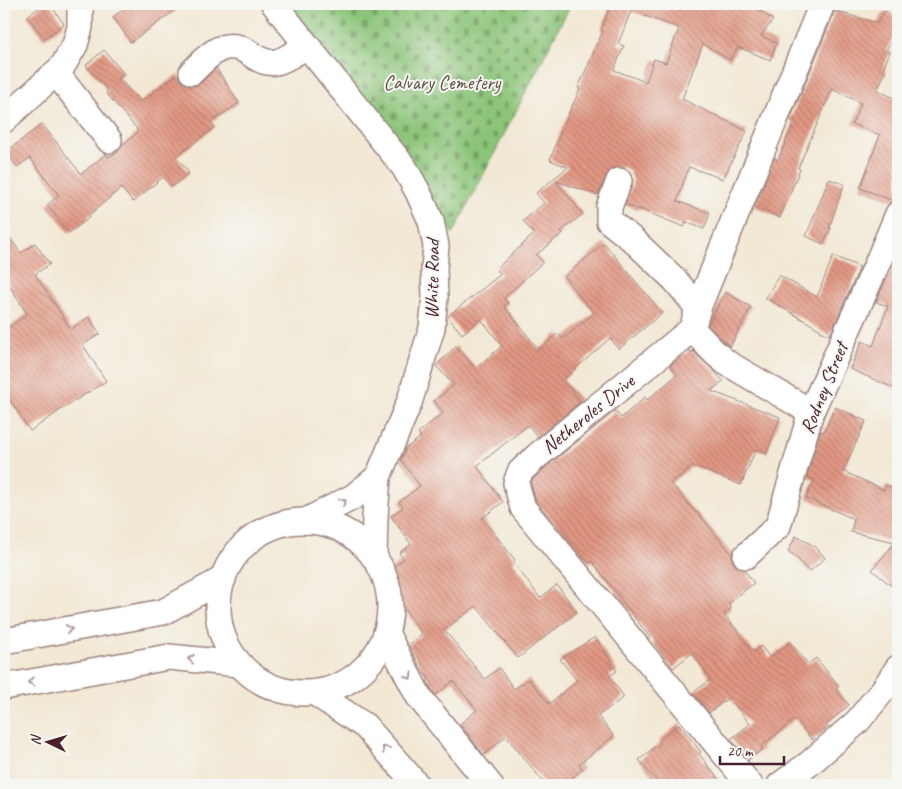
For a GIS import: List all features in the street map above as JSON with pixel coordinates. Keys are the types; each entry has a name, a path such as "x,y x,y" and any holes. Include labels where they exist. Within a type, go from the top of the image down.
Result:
{"street":[{"path":"4,120 62,67 75,45 80,27 80,4"},
{"name":"White Road","path":"274,4 404,168 418,192 431,221 436,246 434,269 435,298 432,328 409,403 378,477 374,556"},
{"name":"Netheroles Drive","path":"750,785 523,508 516,483 520,472 537,456 695,319 822,4"},
{"path":"192,72 210,54 231,46 240,47 256,58 266,62 278,62 307,46"},
{"path":"56,72 109,140"},
{"path":"620,180 609,207 609,221 633,240 674,280 716,354 727,363 810,412"},
{"name":"Rodney Street","path":"746,556 778,526 810,412 898,214"},
{"name":"White Road","path":"306,521 353,497 378,477"},
{"path":"306,521 332,525 355,538 374,556 386,580 390,607 386,633 378,651 366,667 351,679 334,688 315,693 294,693 273,688 255,678 240,664 224,638 219,609 223,579 232,560 246,543 264,531 284,523 306,521"},
{"path":"4,641 163,612 223,579"},
{"path":"386,633 419,696 490,785"},
{"path":"4,687 169,657 240,664"},
{"path":"780,785 810,763 857,722 884,689 898,668"},
{"path":"315,693 365,726 417,785"}],"green space":[{"name":"Calvary Cemetery","path":"290,4 571,4 453,234"}],"building":[{"path":"45,4 50,4 64,24 44,39 27,16"},
{"path":"131,4 184,4 131,42 113,17"},
{"path":"611,4 750,4 773,20 761,36 777,43 770,60 738,47 730,60 703,44 682,99 747,131 723,179 689,167 677,201 710,213 704,229 686,222 684,227 625,205 633,179 630,172 624,167 616,167 610,170 598,195 556,181 583,214 561,231 563,233 536,255 543,262 504,298 508,303 504,306 539,350 558,333 563,339 594,313 564,277 604,243 662,313 619,349 610,338 563,380 581,401 538,437 528,425 477,466 503,502 482,518 515,560 513,562 540,598 557,585 577,612 518,658 476,606 444,630 485,679 499,668 514,689 529,679 549,704 577,681 560,659 595,637 617,671 609,676 624,697 598,716 614,736 579,764 583,769 564,785 546,785 506,736 484,755 460,724 477,710 453,681 436,695 431,689 427,681 429,679 421,669 409,645 422,634 396,598 388,571 404,559 399,553 411,544 391,516 403,507 399,502 420,486 401,460 406,448 421,437 418,433 443,413 434,401 454,385 436,366 456,346 476,368 502,346 481,319 462,334 448,316 501,274 496,269 534,234 523,221 544,203 536,193 568,167 550,160 603,31 601,30","holes":["631,11 679,28 666,63 654,59 646,82 614,70 624,46 618,44"]},
{"path":"835,11 877,23 885,11 898,19 898,30 886,50 890,52 883,69 886,71 877,90 898,100 898,200 894,201 860,188 880,135 852,124 861,103 832,89 798,168 800,169 780,218 755,207 774,158 778,160 794,122 790,120"},
{"path":"104,50 124,74 119,78 140,102 178,74 182,82 189,86 195,86 202,82 216,68 239,103 211,122 215,127 176,157 189,173 172,187 163,177 133,202 121,188 88,216 89,218 69,233 47,205 59,195 30,158 17,167 6,152 42,124 81,174 106,154 108,157 118,152 122,145 138,132 86,65"},
{"path":"829,179 844,184 829,228 831,228 823,244 806,236"},
{"path":"4,230 21,253 35,243 50,264 35,274 71,329 89,317 100,334 83,345 106,381 30,431 4,391 4,331 27,314 4,278"},
{"path":"833,256 860,267 830,335 820,331 766,298 779,275 817,297"},
{"path":"892,265 898,266 898,390 850,369 862,341 873,346 888,306 876,302"},
{"path":"725,292 751,307 730,347 708,325"},
{"path":"690,350 723,381 711,391 780,417 767,453 756,449 741,485 693,466 671,483 732,554 732,560 735,565 744,570 754,583 728,604 731,609 724,614 754,652 761,646 770,658 790,642 808,664 816,658 839,686 836,689 849,705 826,725 828,727 812,740 795,719 761,747 763,749 748,760 731,739 750,724 729,697 709,713 693,693 711,679 692,653 673,668 592,561 589,563 536,501 531,484 532,480 546,467 615,411 621,418 645,397 647,400 677,375 670,366"},
{"path":"835,407 866,421 843,471 884,490 886,485 898,491 898,591 872,570 895,542 851,532 854,519 806,498 814,480 807,477 820,432 824,432"},
{"path":"796,536 816,547 825,558 809,572 795,556 788,552"},
{"path":"679,724 723,785 660,785 639,760"}]}
